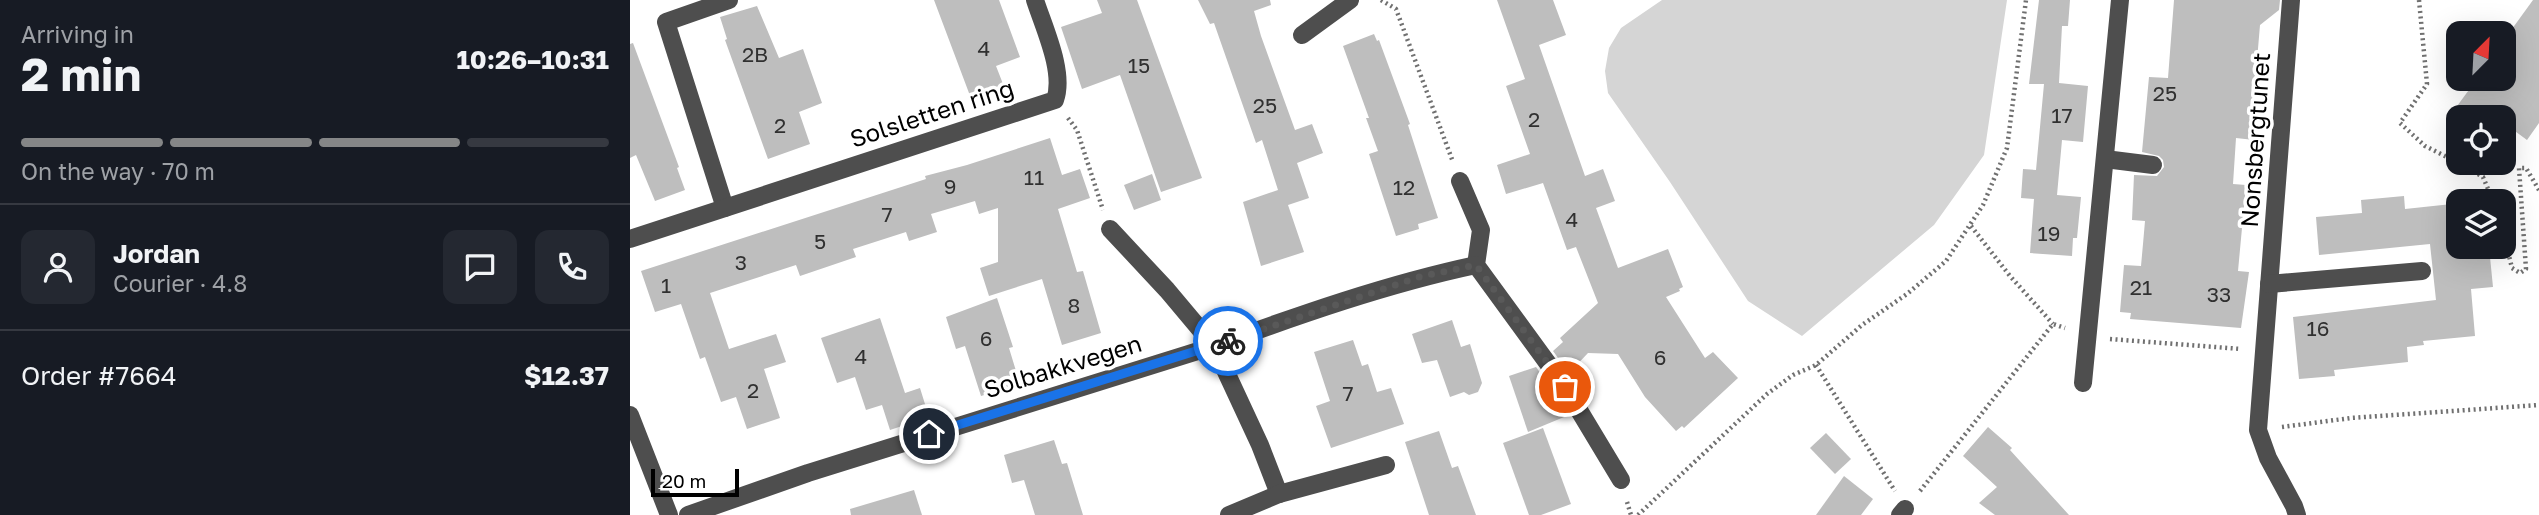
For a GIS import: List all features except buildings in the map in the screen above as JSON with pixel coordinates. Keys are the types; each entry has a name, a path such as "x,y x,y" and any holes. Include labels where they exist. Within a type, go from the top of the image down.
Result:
{"street":[{"path":"725,208 666,22 729,0"},
{"path":"1035,0 1057,74 1059,88 1055,100"},
{"path":"1302,35 1350,0"},
{"path":"2083,383 2120,0"},
{"name":"Nonsbergtunet","path":"2291,0 2258,430 2268,458 2297,515"},
{"name":"Solsletten ring","path":"630,239 1055,100"},
{"path":"2105,159 2153,164"},
{"path":"1460,181 1481,230 1476,265 1553,369 1621,480"},
{"path":"1110,229 1214,346 1279,494"},
{"name":"Solbakkvegen","path":"688,515 832,465 1214,346 1419,277 1476,265"},
{"path":"2269,285 2422,271"},
{"path":"630,415 669,515"},
{"path":"1229,515 1279,494 1386,465"}],"path":[{"path":"1381,0 1396,9 1460,181"},
{"path":"1637,515 1767,394 1793,375 1816,365 1946,261 1983,205 2007,148 2026,0"},
{"path":"2419,0 2427,84 2400,123 2425,146 2446,156"},
{"path":"1055,100 1077,130 1110,229"},
{"path":"2510,259 2512,268 2520,273 2526,269 2519,168 2526,168 2539,190"},
{"path":"1971,226 2010,276 2053,324 2086,335 2114,339 2263,351"},
{"path":"1816,365 1843,411 1881,466 1903,512 2053,324"},
{"path":"2258,430 2364,417 2539,405"}],"shaded area":[{"path":"1662,0 2007,0 1984,155 1934,225 1802,336 1748,301 1608,93 1605,71 1609,48 1621,28"}],"way so far":[{"path":"1228,341 1419,277 1476,265 1565,387"}],"route":[{"path":"929,434 1228,341"}]}
